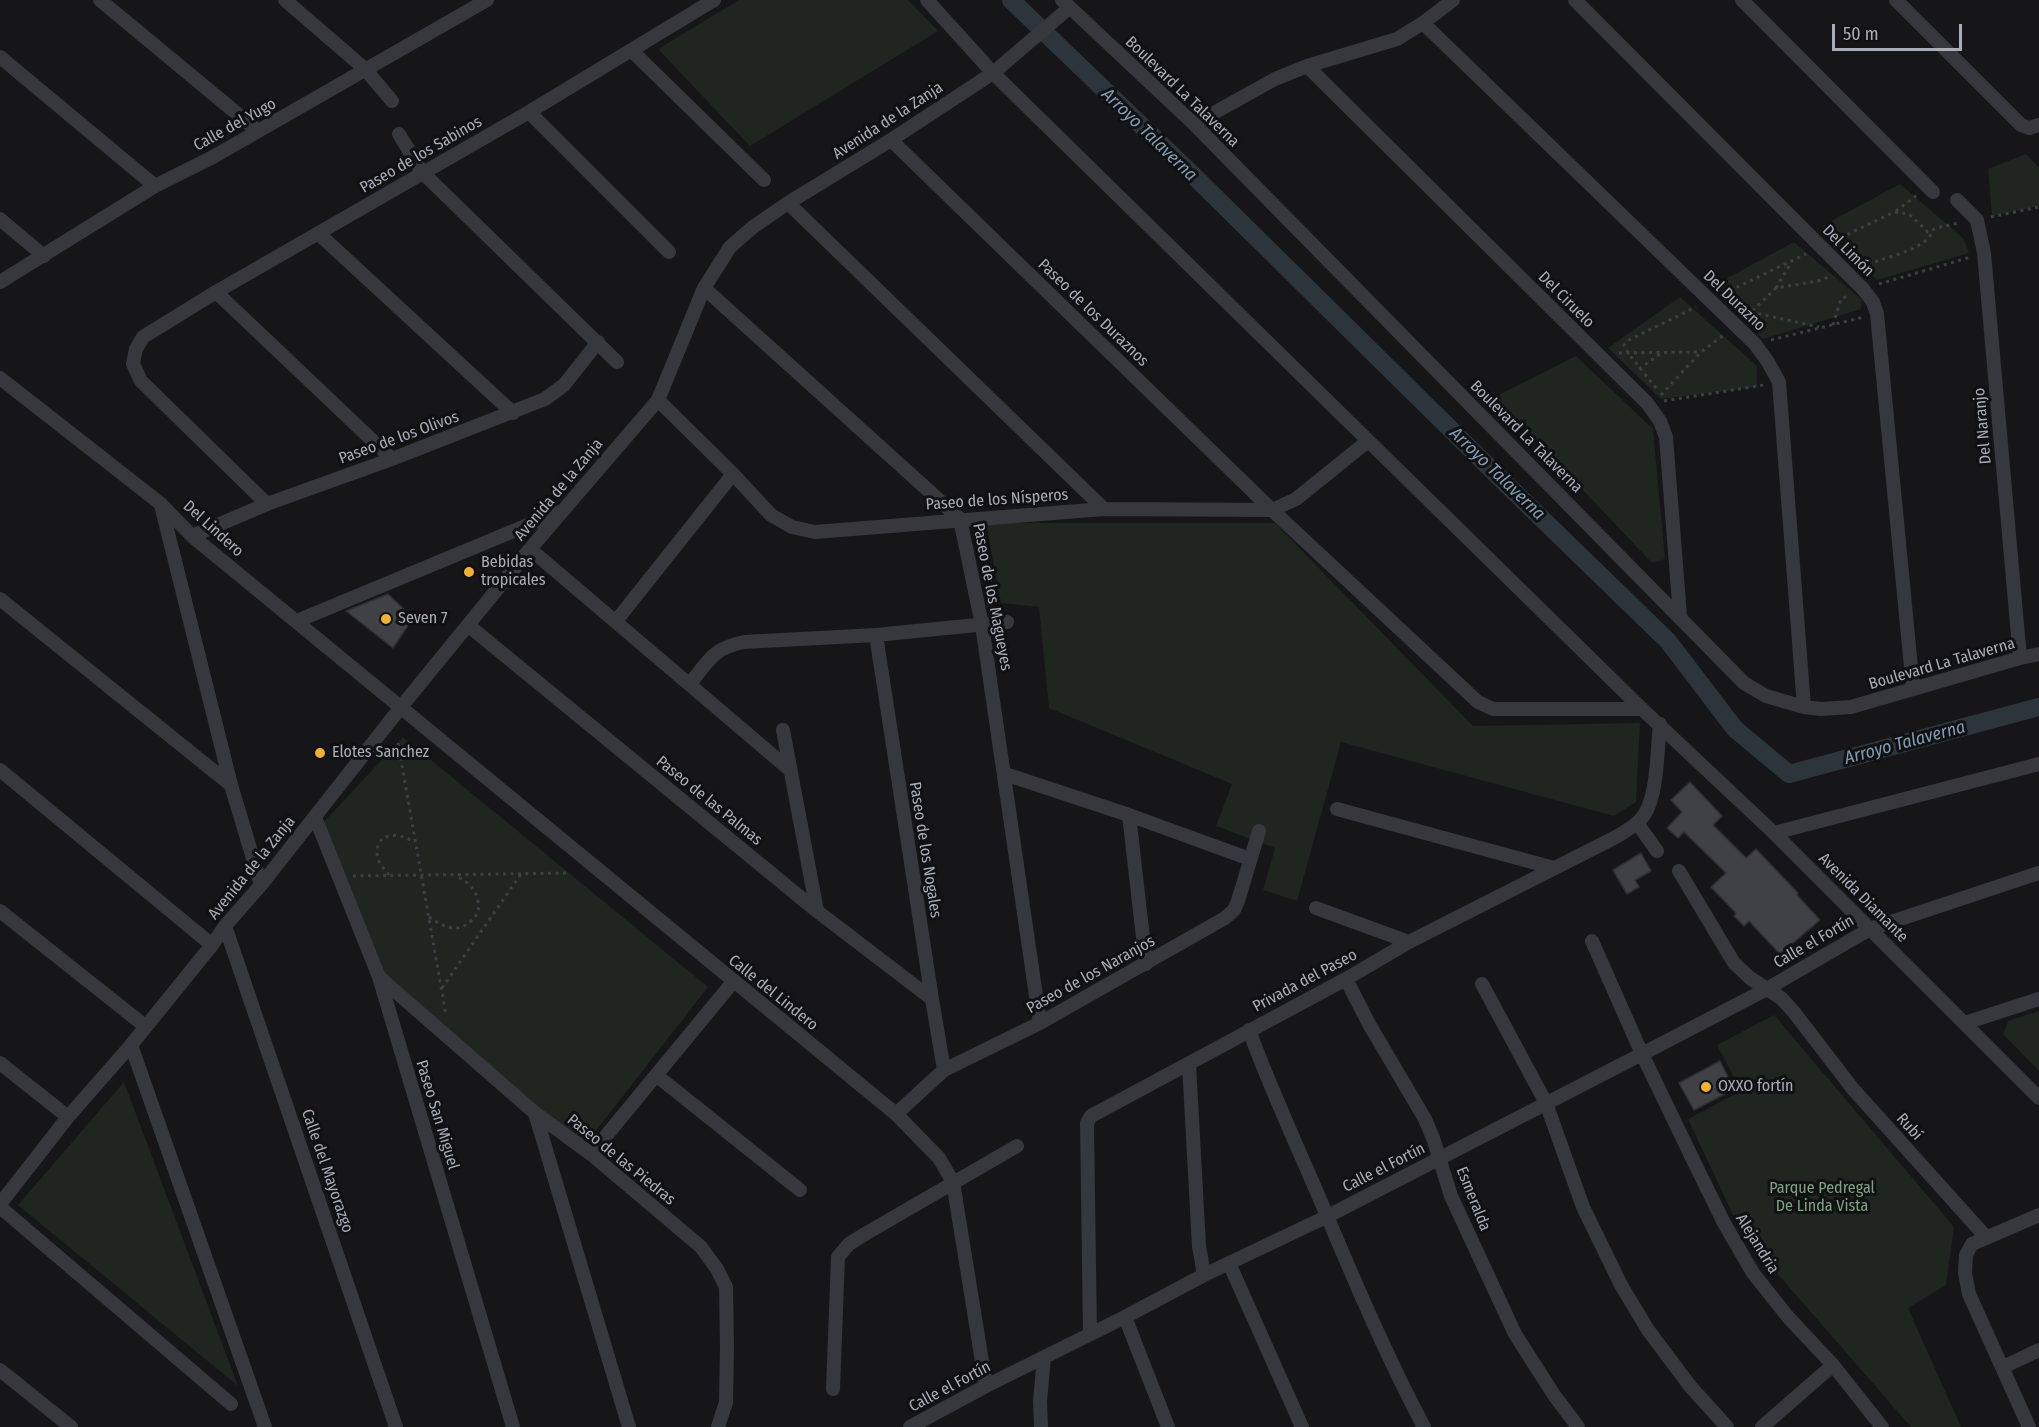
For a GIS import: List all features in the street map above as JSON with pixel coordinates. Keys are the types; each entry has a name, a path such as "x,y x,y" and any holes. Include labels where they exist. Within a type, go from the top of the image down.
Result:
{"street":[{"path":"100,0 258,131"},
{"path":"285,0 365,69 392,101"},
{"name":"Paseo de los Sabinos","path":"267,504 141,381 133,364 136,349 143,337 216,292 529,112 714,0"},
{"path":"927,0 993,73 1642,709 1660,724 1649,806 1637,823 1657,851"},
{"path":"1194,124 1265,84 1307,66 1396,39 1453,0"},
{"name":"Del Limón","path":"1575,0 1863,289 1873,302 1913,688"},
{"path":"1742,0 1930,190"},
{"path":"1896,0 2021,125 2029,128 2038,126"},
{"name":"Calle del Yugo","path":"0,282 155,186 213,157 482,1"},
{"name":"Avenida de la Zanja","path":"0,1206 68,1117 213,945 225,926 261,885 401,707 561,511 658,400 704,288 730,247 753,227 788,203 891,140 993,73 1056,18 1066,4"},
{"name":"Boulevard La Talaverna","path":"1066,4 1194,124 1744,682 1766,696 1804,707 1821,709 1851,707 2039,654"},
{"name":"Del Durazno","path":"1423,22 1755,344 1768,362 1779,382 1804,707"},
{"path":"632,51 764,180"},
{"path":"0,57 155,186"},
{"name":"Del Ciruelo","path":"1307,66 1647,403 1660,421 1666,437 1680,616"},
{"path":"529,112 669,252"},
{"path":"399,134 422,172 617,362"},
{"name":"Paseo de los Duraznos","path":"891,140 1272,510 1478,702 1493,709 1642,709"},
{"path":"1957,200 1977,220"},
{"path":"788,203 1104,508"},
{"path":"0,219 44,256"},
{"name":"Del Naranjo","path":"1977,220 1984,253 2020,658"},
{"path":"319,234 513,413"},
{"name":"Paseo de los Magueyes","path":"704,288 960,519 982,625 1040,1023"},
{"path":"216,292 392,459"},
{"name":"Paseo de los Olivos","path":"192,536 267,504 392,459 545,399 564,385 598,342"},
{"name":"Del Lindero","path":"0,378 161,504 192,536 401,707"},
{"name":"Paseo de los Nísperos","path":"658,400 771,515 792,526 815,532 1104,508 1272,510 1296,499 1368,441"},
{"path":"616,621 733,474"},
{"path":"161,504 231,785 261,885"},
{"path":"297,621 561,511"},
{"path":"530,549 790,770"},
{"path":"0,599 231,785"},
{"path":"690,684 717,652 726,646 744,642 876,635 1006,622"},
{"name":"Paseo de las Palmas","path":"469,626 817,911 932,999"},
{"name":"Paseo de los Nogales","path":"876,635 944,1070"},
{"name":"Calle del Lindero","path":"401,707 896,1114 939,1158 953,1182 986,1386"},
{"name":"Avenida Diamante","path":"1660,724 1774,833 2039,1098"},
{"path":"783,730 817,911"},
{"path":"1774,833 2039,764"},
{"path":"0,770 213,945"},
{"path":"1005,774 1129,815 1250,859"},
{"path":"1337,809 1554,868"},
{"path":"1129,815 1146,964"},
{"name":"Paseo San Miguel","path":"315,817 379,976 513,1427"},
{"name":"Privada del Paseo","path":"1090,1335 1088,1120 1095,1113 1346,979 1409,942 1614,838 1637,823"},
{"name":"Paseo de los Naranjos","path":"896,1114 944,1070 1040,1023 1225,918 1234,910 1238,901 1259,831"},
{"name":"Rubí","path":"1679,871 1734,963 1766,990 1781,998 1793,1011 1853,1089 1986,1237"},
{"name":"Calle el Fortín","path":"912,1427 986,1386 1204,1275 1326,1217 1766,990 1870,929 2039,873"},
{"path":"1316,908 1409,942"},
{"path":"0,911 145,1026"},
{"name":"Calle del Mayorazgo","path":"225,926 396,1427"},
{"name":"Alejandria","path":"1592,941 1642,1054 1719,1213 1753,1273 1788,1317 1833,1365 1882,1427"},
{"name":"Paseo de las Piedras","path":"379,976 535,1113 591,1154 701,1247 717,1269 726,1287 728,1347 726,1402 718,1427"},
{"name":"Esmeralda","path":"1346,979 1369,1024 1425,1119 1451,1196 1515,1334 1554,1395 1578,1427"},
{"path":"591,1154 733,982"},
{"path":"1482,984 1546,1103 1583,1207 1621,1285 1648,1330 1689,1386 1727,1427"},
{"path":"1965,1023 2039,999"},
{"path":"1249,1030 1267,1079 1326,1217 1392,1366 1424,1427"},
{"path":"131,1045 265,1427"},
{"path":"0,1063 68,1117"},
{"path":"1188,1064 1199,1246 1204,1275"},
{"path":"656,1075 800,1190"},
{"path":"535,1113 628,1427"},
{"path":"833,1389 838,1257 849,1244 865,1234 1017,1146"},
{"path":"0,1206 231,1404"},
{"path":"2029,1427 1969,1294 1965,1273 1966,1256 1972,1244 2039,1215"},
{"path":"1229,1263 1302,1427"},
{"path":"1125,1317 1168,1427"},
{"path":"2003,1368 2039,1350"},
{"path":"1041,1427 1040,1401 1044,1357"},
{"path":"1762,1427 1833,1365"},
{"path":"0,1370 71,1427"}],"path":[{"path":"1666,401 1628,353 1624,345 1629,340 1894,212 1930,190"},
{"path":"1894,212 1903,211 1909,214 1924,230 1932,231 1937,228 2039,207"},
{"path":"1776,288 1818,281 1913,249 1929,239 1932,231"},
{"path":"1833,325 1841,300 1863,289 1984,253"},
{"path":"1661,395 1701,352 1736,326 1776,288 1792,261"},
{"path":"1751,312 1821,328"},
{"path":"1755,344 1876,314"},
{"path":"1597,353 1701,352"},
{"path":"1623,379 1662,353"},
{"path":"1647,403 1779,382"},
{"path":"398,743 447,1021"},
{"path":"388,875 377,857 376,851 382,840 390,836 402,835 416,844"},
{"path":"342,876 570,873"},
{"path":"441,989 521,874"},
{"path":"429,917 444,927 453,929 466,924 478,913 478,899 474,890 469,883 453,875"}],"green space":[{"path":"739,0 908,0 938,31 750,146 658,49"},
{"path":"2026,154 2039,168 2039,206 1992,216 1988,169"},
{"path":"1900,184 1963,238 1969,253 1877,280 1822,226"},
{"path":"1794,242 1862,300 1861,309 1763,339 1711,287"},
{"path":"1680,297 1757,366 1757,387 1661,399 1608,348"},
{"path":"1576,356 1653,429 1665,559 1652,563 1495,397"},
{"path":"986,523 1275,523 1473,726 1640,723 1636,802 1614,816 1341,742 1297,901 1263,890 1275,848 1216,826 1232,784 1049,708 1039,607 1001,603"},
{"path":"403,737 708,987 584,1146 379,972 322,824"},
{"path":"2039,1011 2039,1071 2003,1034 2008,1021"},
{"name":"Parque Pedregal De Linda Vista","path":"1774,1015 1954,1227 1946,1285 1908,1308 1961,1427 1911,1427 1741,1232 1688,1119 1741,1091 1717,1045"},
{"path":"124,1082 238,1386 18,1205"}],"building":[{"path":"388,594 413,618 393,648 346,611"},
{"path":"1690,782 1722,816 1713,825 1746,858 1756,849 1820,920 1780,954 1749,921 1744,926 1734,916 1736,913 1711,887 1726,873 1684,832 1678,838 1667,828 1682,812 1671,800"},
{"path":"1641,853 1651,871 1635,880 1639,887 1627,894 1613,870"},
{"path":"1720,1061 1734,1089 1694,1110 1679,1083"}],"waterway":[{"name":"Arroyo Talaverna","path":"1011,0 1668,641 1735,729 1789,774 2039,707"}],"place":[{"name":"Bebidas tropicales","path":"469,572"},
{"name":"Seven 7","path":"386,619"},
{"name":"Elotes Sanchez","path":"320,753"},
{"name":"OXXO fortín","path":"1706,1087"}]}
